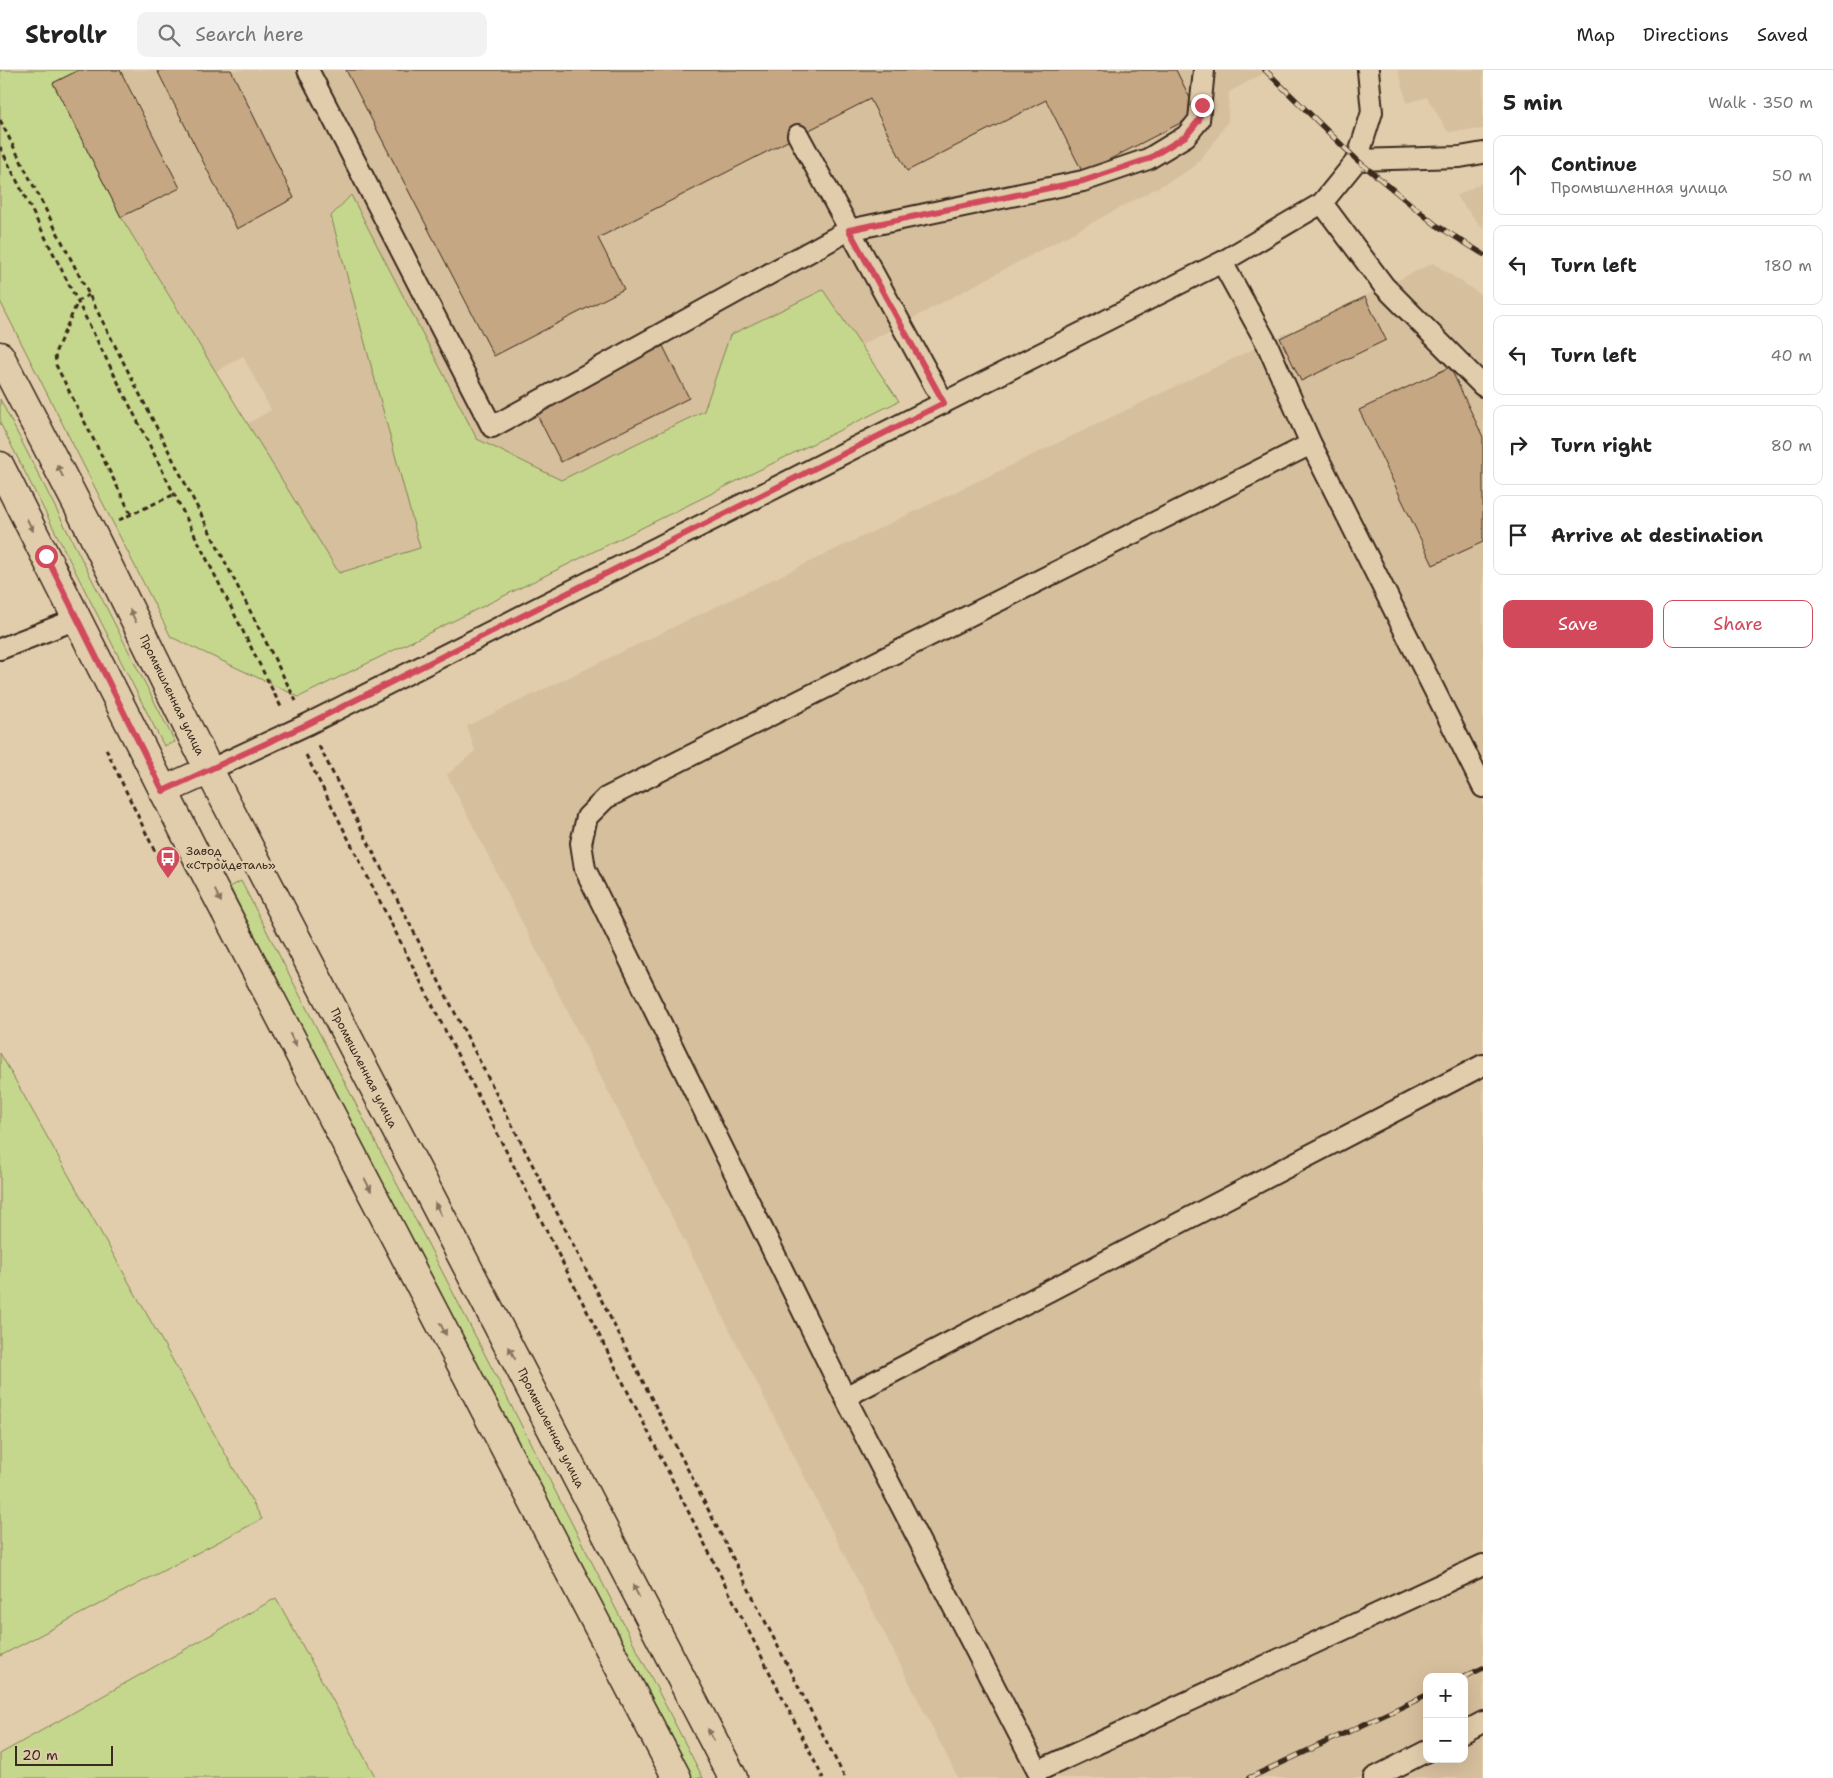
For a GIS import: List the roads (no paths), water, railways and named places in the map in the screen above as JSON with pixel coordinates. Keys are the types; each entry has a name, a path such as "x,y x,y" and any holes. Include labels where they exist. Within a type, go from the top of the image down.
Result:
{"main road":[{"name":"Промышленная улица","path":"0,356 92,533 210,770 733,1778"},
{"path":"0,466 163,791 676,1778"},
{"path":"163,791 210,770"}],"lane":[{"path":"308,70 492,427 849,230 1083,181 1148,159 1186,136 1199,120 1204,70"},
{"path":"210,770 301,727 1222,262 1322,203 1357,160 1372,112 1368,70"},
{"path":"798,135 944,403"},
{"path":"1357,160 1460,157 1483,154"},
{"path":"1322,203 1384,286 1483,386"},
{"path":"1222,262 1267,344 1311,444 1482,784"},
{"path":"1311,444 606,798 587,817 581,843 585,869 845,1397 1040,1774 1483,1565"},
{"path":"0,649 77,618"},
{"path":"845,1397 1483,1065"},
{"path":"1468,1730 1483,1722"},
{"path":"1374,1778 1423,1753"}],"railway":[{"path":"1265,70 1357,160 1436,225 1483,254"},
{"path":"1468,1675 1483,1668"},
{"path":"1249,1778 1423,1697"}],"place":[{"name":"Завод «Стройдеталь»","path":"168,879"}]}
